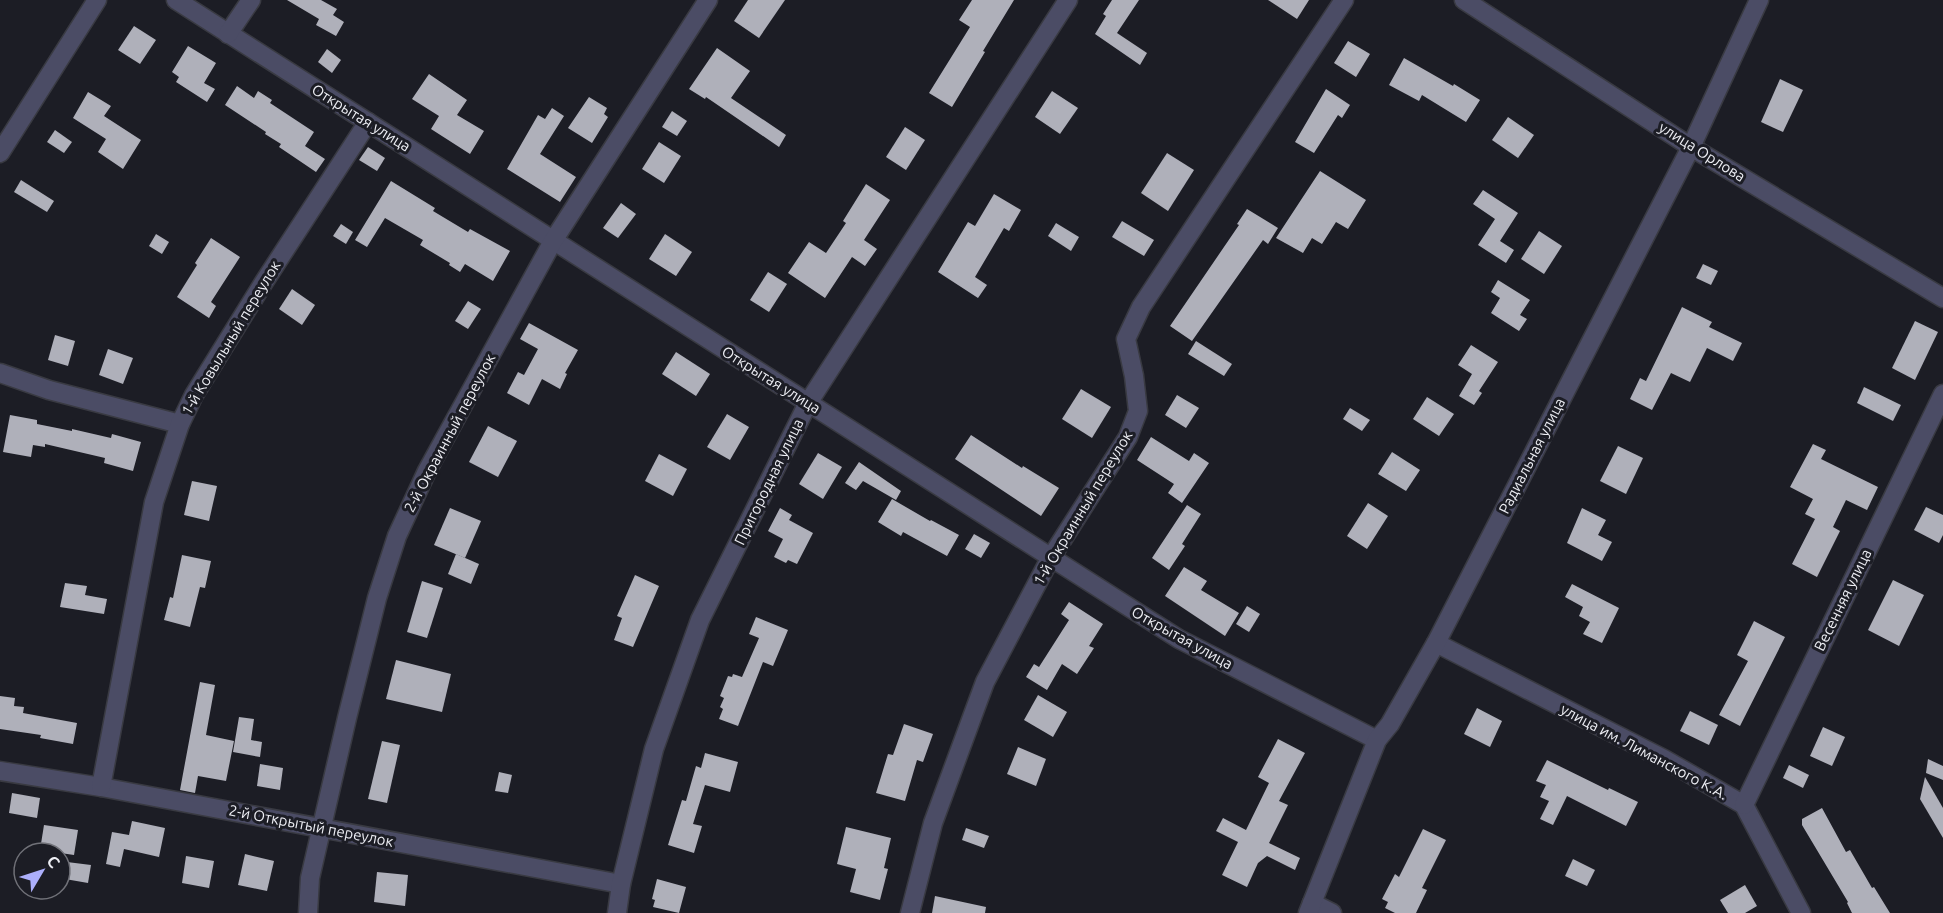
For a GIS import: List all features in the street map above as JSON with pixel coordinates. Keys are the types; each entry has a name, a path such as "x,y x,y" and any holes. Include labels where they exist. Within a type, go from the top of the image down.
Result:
{"street":[{"path":"0,153 97,0"},
{"name":"Открытая улица","path":"176,0 1050,559 1179,639 1377,740"},
{"path":"228,34 251,0"},
{"name":"2-й Окраинный переулок","path":"308,913 310,878 376,598 396,536 427,471 553,241 708,0"},
{"name":"Пригородная улица","path":"617,913 621,885 654,749 700,620 808,403 1068,0"},
{"name":"1-й Окраинный переулок","path":"910,913 933,823 986,682 1050,559 1128,437 1138,411 1134,376 1126,339 1141,307 1344,0"},
{"name":"улица Орлова","path":"1464,0 1691,147 1943,298"},
{"name":"Радиальная улица","path":"1310,908 1377,740 1390,724 1436,643 1691,147 1759,0"},
{"name":"1-й Ковыльный переулок","path":"101,787 154,502 180,424 194,395 264,282 368,122"},
{"path":"0,373 49,390 180,424"},
{"name":"Весенняя улица","path":"1744,805 1943,394"},
{"name":"улица им. Лиманского К.А.","path":"1436,643 1664,759 1744,805 1801,913"},
{"name":"2-й Открытый переулок","path":"0,771 322,827 621,885"},
{"path":"1310,908 1332,913"}],"building":[{"path":"287,0 321,0 337,9 333,15 344,22 336,36 316,25 319,19"},
{"path":"748,0 785,0 759,38 734,21"},
{"path":"972,0 1014,0 952,107 929,93 970,27 959,20"},
{"path":"1112,0 1139,0 1117,33 1147,53 1140,65 1095,34"},
{"path":"1268,0 1309,0 1297,19"},
{"path":"134,26 156,40 140,64 118,50"},
{"path":"1348,41 1370,54 1356,77 1334,63"},
{"path":"188,46 216,63 204,83 215,89 207,102 176,82 179,77 172,72"},
{"path":"717,48 750,71 731,98 786,135 779,147 706,97 705,99 689,89"},
{"path":"327,49 341,60 332,73 318,62"},
{"path":"1404,58 1480,100 1466,122 1422,95 1419,101 1389,85"},
{"path":"429,74 467,100 457,115 484,131 470,154 431,129 439,116 412,99"},
{"path":"1780,79 1803,90 1783,132 1761,122"},
{"path":"237,86 254,98 258,91 272,100 270,103 314,132 305,146 325,159 316,172 279,147 281,144 265,134 266,132 225,105"},
{"path":"1326,89 1350,105 1342,118 1338,115 1314,153 1295,142"},
{"path":"1052,91 1078,108 1060,134 1035,117"},
{"path":"88,92 111,106 104,116 141,140 123,169 98,152 106,139 73,118"},
{"path":"589,97 607,108 604,114 608,117 592,143 568,128"},
{"path":"552,108 564,116 540,154 576,177 560,202 507,169 538,115 545,119"},
{"path":"672,111 687,121 677,136 662,127"},
{"path":"1508,117 1534,135 1518,158 1492,140"},
{"path":"905,127 925,140 906,170 886,157"},
{"path":"55,130 72,142 64,153 47,142"},
{"path":"659,142 681,156 664,183 642,169"},
{"path":"368,147 385,158 377,171 359,160"},
{"path":"1167,153 1194,170 1168,211 1141,193"},
{"path":"1320,171 1366,200 1348,229 1336,222 1322,244 1312,238 1303,253 1276,238"},
{"path":"21,180 54,201 47,212 14,192"},
{"path":"391,181 435,208 433,211 468,232 470,229 510,251 493,281 465,264 460,272 449,265 450,263 420,245 423,240 385,218 367,247 355,240"},
{"path":"866,184 890,200 864,240 877,249 865,266 852,257 825,298 788,273 809,242 826,253 846,223 843,221"},
{"path":"1483,190 1518,213 1500,241 1514,250 1506,263 1478,245 1495,219 1473,204"},
{"path":"994,194 1021,210 1009,231 1004,228 975,277 987,285 978,298 938,272 968,222 975,226"},
{"path":"621,203 636,214 618,238 603,228"},
{"path":"1247,209 1278,228 1268,244 1263,240 1192,341 1170,326 1239,225 1237,224"},
{"path":"1122,221 1154,240 1144,256 1112,237"},
{"path":"1056,223 1079,237 1071,251 1048,236"},
{"path":"341,224 353,232 346,244 333,236"},
{"path":"1539,231 1562,246 1544,274 1521,259"},
{"path":"156,234 169,242 162,254 149,246"},
{"path":"665,234 692,252 676,276 649,259"},
{"path":"211,238 240,257 211,302 216,306 209,318 177,297"},
{"path":"1703,264 1718,271 1711,285 1696,278"},
{"path":"768,272 787,284 769,312 750,300"},
{"path":"1498,280 1530,300 1520,315 1527,319 1519,331 1491,313 1500,298 1491,292"},
{"path":"292,289 315,305 302,325 279,309"},
{"path":"468,301 481,309 468,329 455,321"},
{"path":"1682,307 1712,322 1709,327 1742,343 1733,361 1707,348 1690,382 1671,373 1652,410 1630,399 1640,378 1646,381"},
{"path":"1915,321 1938,332 1915,380 1892,368"},
{"path":"529,323 578,350 565,373 567,374 560,389 542,379 529,405 507,393 518,372 524,375 538,349 520,339"},
{"path":"55,335 75,341 68,366 48,360"},
{"path":"1196,341 1232,364 1224,376 1188,354"},
{"path":"1471,345 1498,362 1479,391 1482,393 1474,405 1459,396 1472,374 1458,365"},
{"path":"108,349 133,358 123,384 99,375"},
{"path":"676,352 710,374 696,396 662,374"},
{"path":"1864,387 1901,405 1893,421 1857,403"},
{"path":"1081,389 1111,407 1092,438 1062,419"},
{"path":"1177,395 1199,408 1186,428 1165,415"},
{"path":"1427,397 1454,414 1439,436 1413,419"},
{"path":"1350,408 1370,420 1362,431 1343,419"},
{"path":"727,414 749,427 730,460 707,447"},
{"path":"10,415 37,420 37,424 111,438 112,434 141,442 133,471 104,463 105,458 45,444 45,447 33,445 31,457 3,452"},
{"path":"488,426 517,441 498,477 469,462"},
{"path":"971,435 1022,468 1023,466 1059,488 1041,516 955,459"},
{"path":"1151,437 1189,461 1194,453 1209,463 1182,503 1168,493 1174,484 1137,460"},
{"path":"1813,444 1826,450 1821,459 1878,487 1867,510 1846,500 1833,527 1840,531 1817,577 1792,564 1815,519 1805,514 1813,499 1790,487"},
{"path":"1618,446 1643,458 1626,494 1600,481"},
{"path":"1392,452 1420,470 1406,491 1378,474"},
{"path":"818,453 842,467 823,499 799,484"},
{"path":"659,454 687,469 673,496 645,481"},
{"path":"859,462 901,491 896,500 863,481 856,490 845,483"},
{"path":"192,481 217,486 209,521 184,515"},
{"path":"892,499 959,535 947,556 903,532 901,536 878,522"},
{"path":"1368,503 1388,516 1367,549 1347,536"},
{"path":"1187,505 1201,514 1182,544 1185,546 1169,570 1152,558"},
{"path":"1926,507 1943,515 1943,535 1939,543 1914,530"},
{"path":"450,508 481,521 465,558 434,545"},
{"path":"780,508 792,515 789,520 813,533 797,564 788,560 786,563 774,557 783,539 768,531"},
{"path":"1582,508 1606,520 1598,535 1612,542 1602,561 1567,543"},
{"path":"974,534 990,543 981,558 965,549"},
{"path":"456,554 479,564 471,584 448,574"},
{"path":"182,555 211,561 205,588 200,587 190,627 164,620 170,597 173,598"},
{"path":"1184,567 1207,581 1201,590 1239,613 1225,636 1165,596"},
{"path":"635,575 659,586 633,647 614,640 622,618 617,616"},
{"path":"1893,580 1924,595 1899,646 1868,630"},
{"path":"422,581 443,588 427,638 407,632"},
{"path":"65,583 87,586 85,595 107,599 104,614 60,607"},
{"path":"1572,584 1619,608 1602,643 1583,634 1590,622 1579,616 1583,607 1565,597"},
{"path":"1069,602 1103,624 1089,646 1094,648 1077,674 1062,664 1047,690 1026,677 1034,664 1039,667 1069,620 1061,614"},
{"path":"1247,606 1260,614 1249,632 1236,624"},
{"path":"756,617 788,630 773,666 763,662 738,726 719,719 723,709 720,707 724,698 720,696 728,676 732,677 733,674 742,677 759,638 749,634"},
{"path":"1754,621 1785,637 1740,726 1719,715 1748,661 1737,655"},
{"path":"396,660 451,674 442,712 386,699"},
{"path":"200,682 215,685 206,735 234,741 226,781 198,776 195,793 180,790"},
{"path":"1038,695 1067,712 1053,737 1024,720"},
{"path":"0,696 15,698 14,706 24,707 23,713 77,723 73,744 40,738 41,735 0,729"},
{"path":"1477,708 1502,721 1490,747 1464,734"},
{"path":"1690,711 1718,725 1709,745 1680,731"},
{"path":"239,717 254,719 251,740 262,742 260,757 233,752"},
{"path":"904,724 933,734 923,762 917,760 905,801 876,793 888,754 893,755"},
{"path":"1823,727 1845,737 1832,766 1810,756"},
{"path":"1278,739 1305,753 1279,801 1288,805 1269,843 1300,858 1295,870 1267,856 1258,863 1247,887 1222,875 1238,842 1216,831 1223,818 1246,830 1269,783 1258,777"},
{"path":"382,741 400,745 387,803 368,799"},
{"path":"1018,747 1046,759 1036,786 1007,774"},
{"path":"705,753 738,762 730,792 705,785 693,824 702,826 694,853 668,845 682,800 686,801 696,766 701,768"},
{"path":"1928,759 1943,766 1943,780 1926,773"},
{"path":"1547,760 1638,802 1626,826 1567,796 1553,825 1540,819 1549,801 1540,797 1546,785 1536,781"},
{"path":"260,764 283,768 280,790 257,786"},
{"path":"1789,765 1809,775 1803,788 1783,778"},
{"path":"499,772 512,775 508,793 495,791"},
{"path":"1925,777 1943,808 1943,838 1920,799"},
{"path":"12,793 40,798 37,818 9,813"},
{"path":"1822,808 1846,852 1850,850 1890,913 1852,913 1848,902 1802,825 1802,819"},
{"path":"132,821 165,828 159,857 124,849 120,867 106,864 112,832 129,835"},
{"path":"44,825 78,830 74,855 72,855 72,841 41,841"},
{"path":"846,827 891,838 884,868 888,869 880,900 850,892 856,869 837,864"},
{"path":"966,828 989,836 984,848 962,840"},
{"path":"1423,829 1446,840 1422,888 1427,890 1416,913 1395,913 1385,908 1388,902 1382,899 1395,874 1399,877"},
{"path":"245,854 274,861 267,891 238,885"},
{"path":"186,856 214,861 209,888 182,883"},
{"path":"1573,859 1595,870 1587,886 1565,876"},
{"path":"72,863 91,865 88,883 72,880"},
{"path":"377,872 408,875 405,906 374,902"},
{"path":"657,879 686,887 679,913 653,907 655,900 652,899"},
{"path":"1745,885 1757,906 1745,913 1728,913 1720,900"},
{"path":"935,896 986,907 985,913 932,913"}]}
